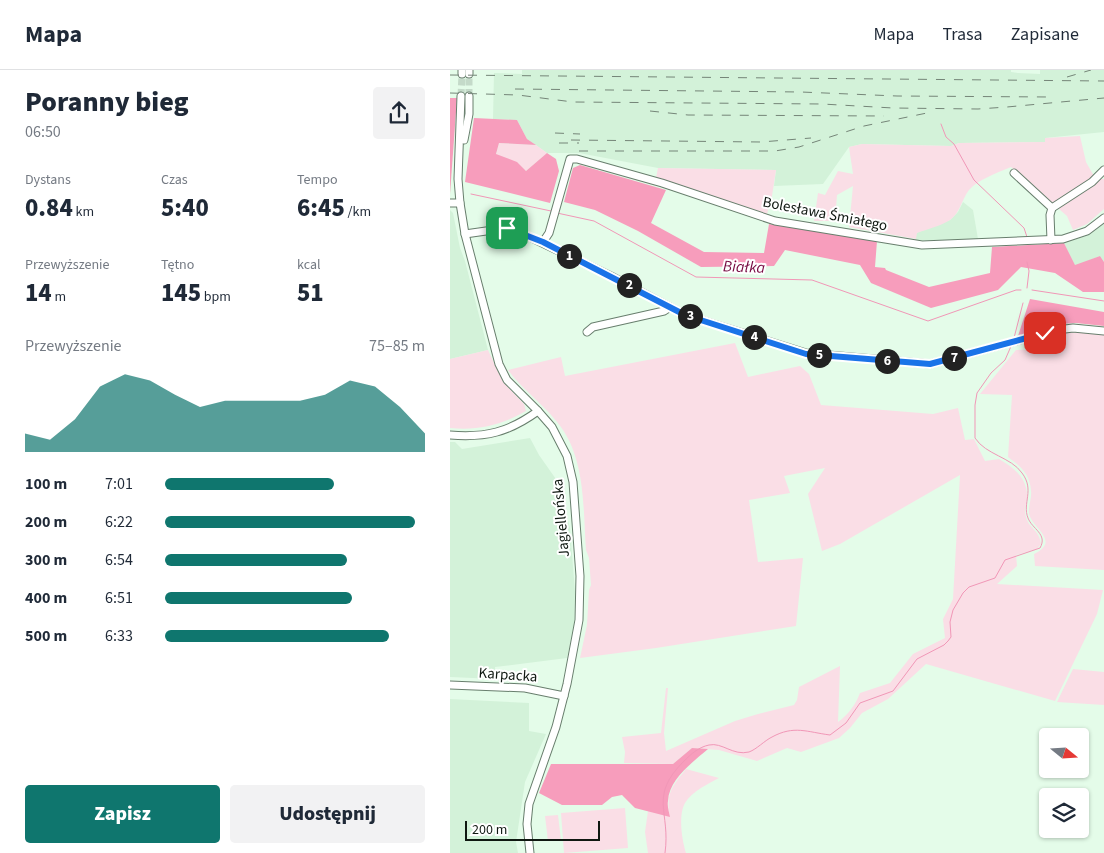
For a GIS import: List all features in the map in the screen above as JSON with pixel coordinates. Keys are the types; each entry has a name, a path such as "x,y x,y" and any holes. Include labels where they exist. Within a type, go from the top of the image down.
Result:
{"street":[{"name":"Jagiellońska","path":"465,96 469,114 460,155 458,179 460,203 465,234 502,373 556,433 564,449 574,489 580,604 578,628 554,734 529,804 527,830 530,853"},
{"name":"Bolesława Śmiałego","path":"543,242 549,233 570,159 577,159 662,183 775,220 927,245 1063,239 1082,233 1104,218"},
{"path":"1051,240 1050,215 1052,208 1092,182 1104,170"},
{"path":"1014,173 1052,208"},
{"path":"450,203 460,203"},
{"path":"465,234 507,228 543,242 685,315 815,355 930,364 1065,328 1104,330"},
{"path":"588,332 593,328 664,311 670,307"},
{"path":"450,435 478,436 495,433 519,424 538,411"},
{"name":"Karpacka","path":"450,685 525,688 564,696"}],"shaded area":[{"path":"522,70 1011,70 1011,72 1018,73 1040,74 1040,70 1104,70 1104,132 1045,138 1046,142 959,143 951,146 862,144 849,147 823,184 774,186 776,170 658,168 579,153 547,153 527,139 517,120 493,119 494,73 522,74"},
{"path":"450,98 457,98 450,194"},
{"path":"474,118 517,120 527,139 536,145 499,143 496,154 517,162 526,171 547,153 556,159 559,171 550,203 465,182"},
{"path":"1080,136 1086,162 1095,178 1104,179 1104,209 1087,224 1073,230 1067,216 1011,167 973,186 959,210 950,220 917,233 916,239 849,227 853,186 837,195 835,221 814,221 818,193 825,195 838,171 853,174 849,147 862,144 951,146 959,143 1045,142 1045,138"},
{"path":"499,143 536,145 547,153 526,171 496,155"},
{"path":"580,165 666,190 651,223 704,252 764,253 769,224 877,241 875,267 885,268 929,287 990,273 992,247 1064,243 1075,265 1100,256 1104,262 1104,292 1083,292 1055,273 1021,267 998,290 931,308 871,283 860,265 785,250 774,266 701,267 638,231 595,210 564,202 573,168"},
{"path":"658,168 776,170 767,214 656,178"},
{"path":"963,202 973,210 978,239 915,240 916,233 950,220 958,212"},
{"path":"450,210 453,213 460,248 488,350 450,359"},
{"path":"1104,224 1104,262 1100,256 1075,266 1064,243 1086,236"},
{"path":"1030,299 1104,312 1104,326 1076,323 1061,324 1018,336"},
{"path":"1066,332 1104,334 1104,570 1035,566 1034,554 1042,549 1045,540 1029,514 1031,494 1029,479 1020,467 1008,457 1012,395 980,394 1016,350 1043,349 1043,337"},
{"path":"735,343 748,377 800,366 809,374 821,405 933,414 958,408 965,440 974,439 985,461 999,459 1019,474 1027,491 1025,510 1027,521 1038,535 1041,544 1037,549 1016,555 1017,566 997,584 1103,590 1097,614 1055,701 926,664 888,699 862,713 839,738 801,752 787,748 757,761 719,750 692,748 673,764 624,763 625,752 622,737 661,733 666,688 668,688 664,733 666,751 735,721 794,705 797,700 799,687 840,666 838,722 851,709 860,693 890,683 913,654 945,638 943,619 953,599 960,475 840,544 822,551 808,494 825,468 784,476 790,493 749,500 758,562 803,558 796,626 580,658 587,625 591,585 578,467 566,436 557,422 508,370 561,357 565,376"},
{"path":"488,350 503,382 524,404 526,411 490,426 470,429 450,428 450,359"},
{"path":"530,438 539,455 558,482 570,528 575,592 574,628 567,658 495,667 496,679 450,677 450,442 455,442 462,449"},
{"path":"1073,669 1104,672 1104,705 1057,702"},
{"path":"450,699 529,703 529,731 546,734 525,782 516,842 518,853 450,853"},
{"path":"692,748 708,749 689,765 673,785 669,793 668,803 670,817 635,808 622,795 612,797 602,805 562,805 539,793 551,764 673,764"},
{"path":"686,769 719,778 696,791 685,803 681,821 686,853 648,853 645,832 648,811 669,816 671,791"},
{"path":"625,808 628,848 564,853 561,813"},
{"path":"558,815 561,840 548,841 545,816"}],"waterway":[{"path":"941,124 946,137 954,144 974,180 1024,228 1027,237"},
{"name":"Białka","path":"471,194 551,211"},
{"name":"Białka","path":"557,213 594,221 696,277 812,280 928,321 1016,290 1021,290"},
{"path":"1027,262 1029,271 1027,288"},
{"name":"Białka","path":"1032,290 1104,301"},
{"path":"1014,338 1023,303"},
{"path":"665,853 664,795 673,774 692,753 709,745 718,745 743,753 749,752 780,733 794,730 830,735 846,723 860,703 893,691 917,659 948,641 951,637 950,622 953,610 969,587 995,578 1005,560 1040,548 1042,543 1041,535 1028,518 1026,507 1028,485 1026,479 1012,463 985,448 975,438 977,393 991,373 1005,360 1012,344"}],"tunnel":[{"path":"461,96 462,74"},
{"path":"469,74 469,96"}],"railway":[{"path":"1067,77 1091,70"},
{"path":"450,75 1104,81"},
{"path":"515,89 1050,97"},
{"path":"450,93 518,95 573,102 822,104 893,108 978,109 1104,98"},
{"path":"650,111 688,115 884,116"},
{"path":"579,151 775,151 799,147 864,126 927,113"},
{"path":"555,133 580,134"},
{"path":"571,140 761,142 811,138"},
{"path":"559,143 579,143"}],"route":[{"path":"507,228 543,242 685,315 806,354 930,364 1045,333"}]}
